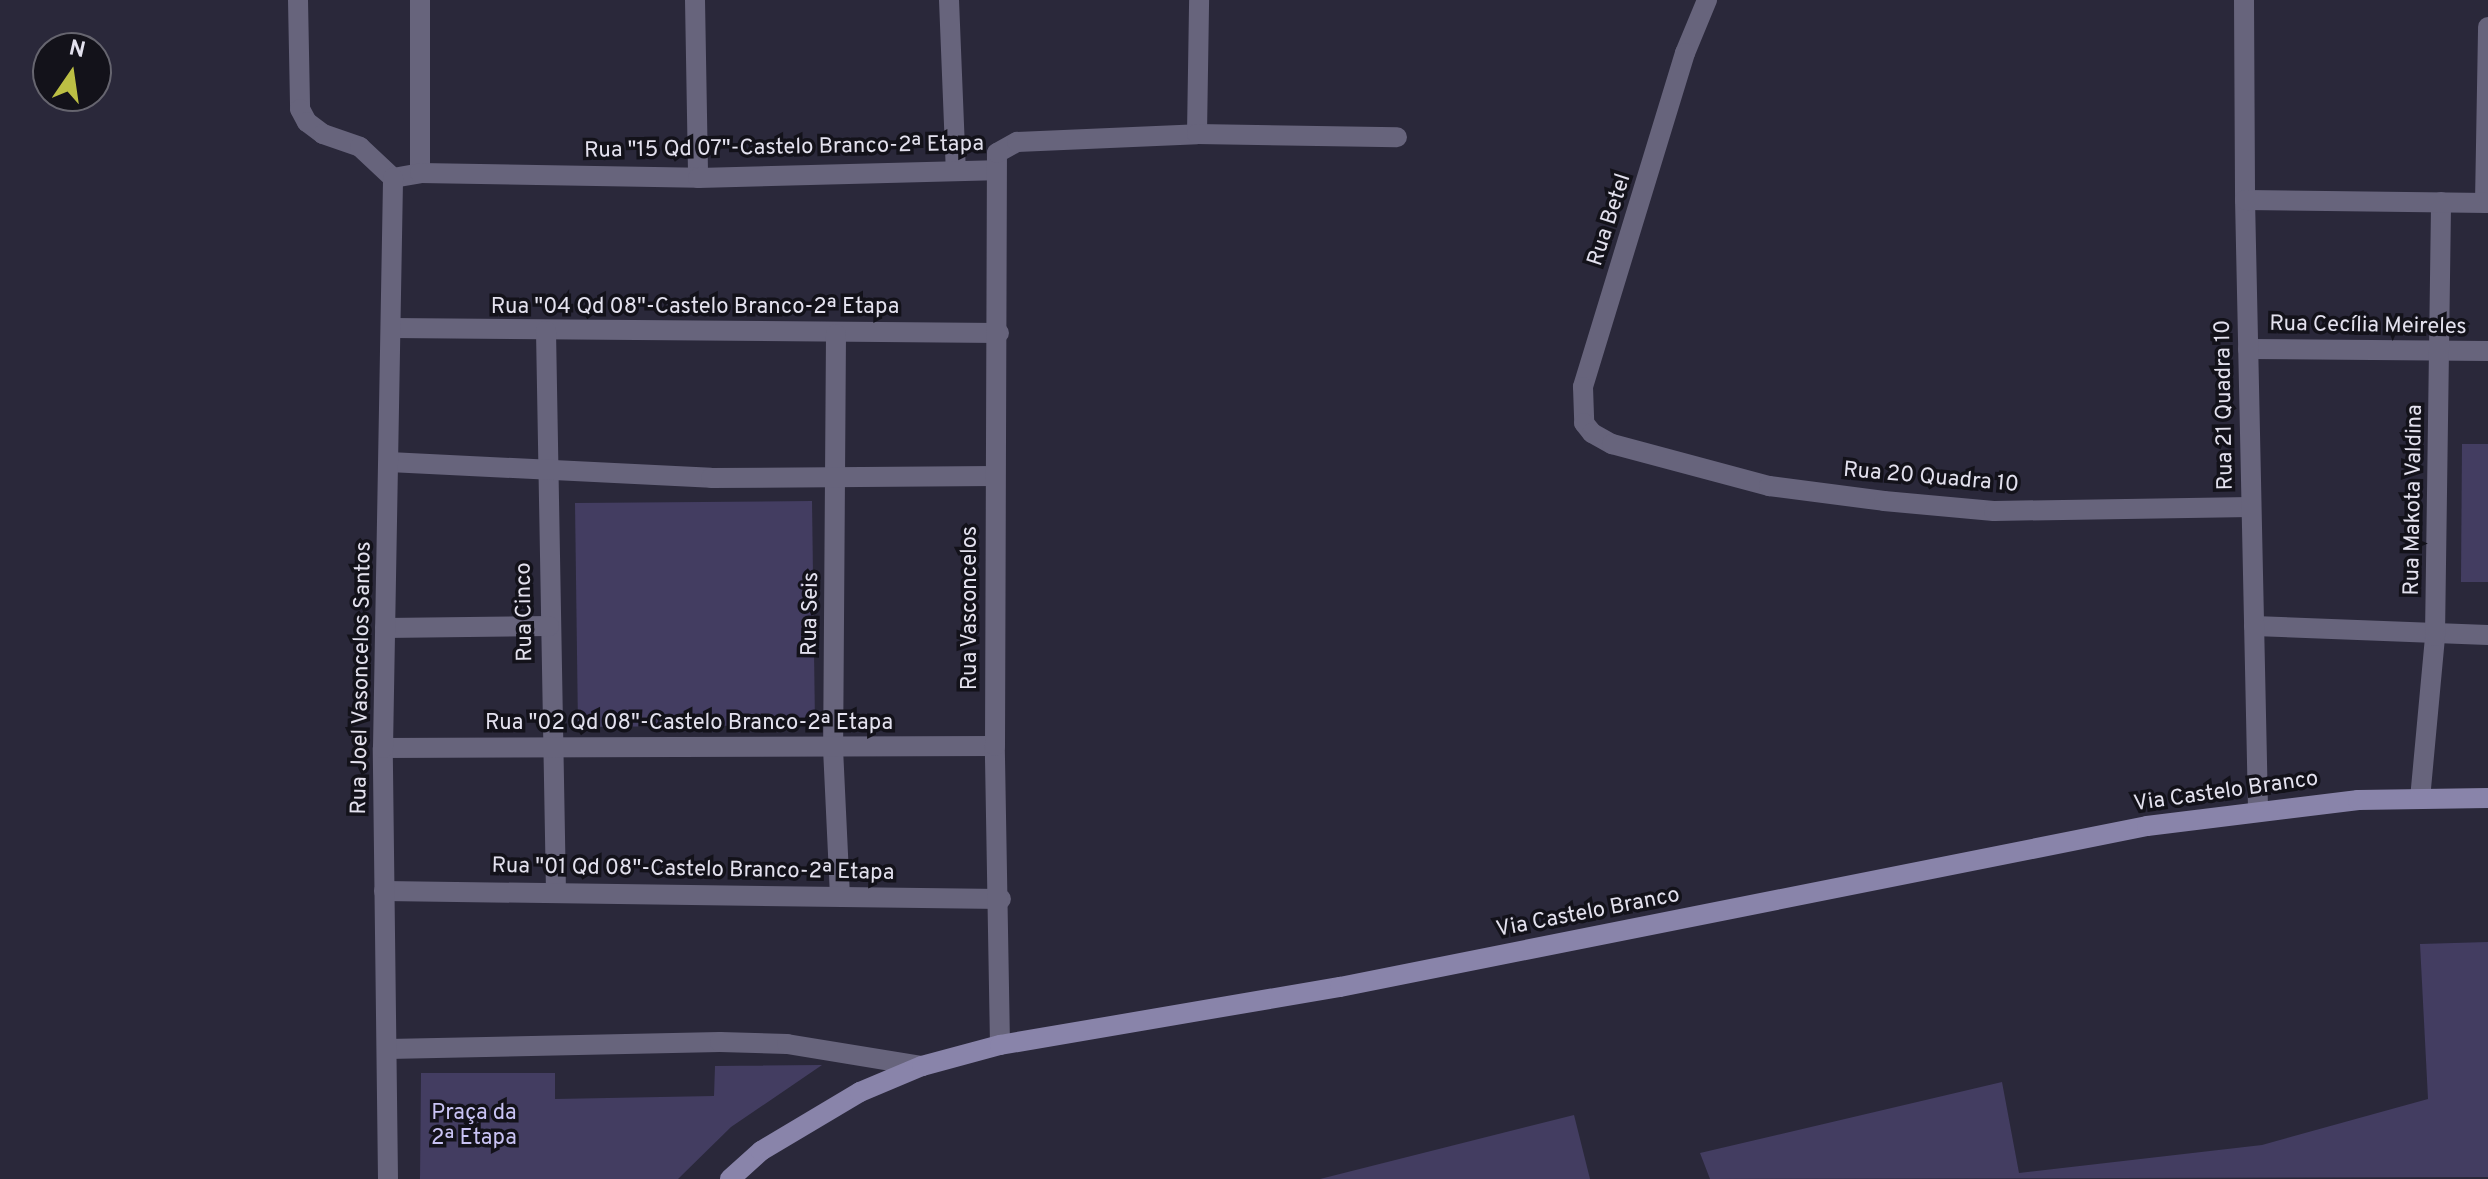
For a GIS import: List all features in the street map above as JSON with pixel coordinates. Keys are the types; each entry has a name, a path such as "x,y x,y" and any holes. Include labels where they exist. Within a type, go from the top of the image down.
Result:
{"main road":[{"name":"Via Castelo Branco","path":"730,1179 761,1151 818,1115 922,1066 1000,1045 1340,987 2015,849 2258,809 2488,798"}],"street":[{"path":"298,0 300,109 316,130 360,147 393,178"},
{"path":"420,0 420,173"},
{"path":"695,0 698,178"},
{"path":"949,0 956,171"},
{"path":"1197,134 1199,0"},
{"name":"Rua Betel","path":"1612,444 1584,423 1583,387 1685,53 1707,0"},
{"name":"Rua 21 Quadra 10","path":"2244,0 2245,200 2258,809"},
{"path":"2245,200 2487,203 2488,27"},
{"name":"Rua \"15 Qd 07\"-Castelo Branco-2ª Etapa","path":"393,178 420,173 698,178 994,170 1002,147 1017,142 1197,134 1397,137"},
{"name":"Rua Vasconcelos","path":"994,170 999,333 995,476 995,746 1001,899 1000,1045"},
{"name":"Rua Joel Vasoncelos Santos","path":"388,1179 383,748 393,178"},
{"name":"Rua Makota Valdina","path":"2420,799 2435,636 2442,351 2441,202"},
{"name":"Rua \"04 Qd 08\"-Castelo Branco-2ª Etapa","path":"392,328 999,333"},
{"name":"Rua Cinco","path":"546,331 546,470 556,892"},
{"name":"Rua Seis","path":"836,334 833,748 840,895"},
{"name":"Rua Cecília Meireles","path":"2248,349 2488,351"},
{"name":"Rua 20 Quadra 10","path":"1612,444 1769,486 1884,501 1994,511 2251,507"},
{"path":"389,462 711,478 995,476"},
{"path":"385,628 549,626"},
{"path":"2254,626 2435,636 2488,635"},
{"name":"Rua \"02 Qd 08\"-Castelo Branco-2ª Etapa","path":"383,748 553,750 995,746"},
{"name":"Rua \"01 Qd 08\"-Castelo Branco-2ª Etapa","path":"384,891 1001,899"},
{"path":"388,1049 720,1042 834,1049 922,1066"}],"green space":[{"path":"2462,444 2488,444 2488,582 2461,582"},
{"path":"812,501 815,725 578,727 575,503"},
{"path":"2488,942 2488,1177 1710,1179 1700,1153 2002,1082 2019,1173 2262,1145 2428,1099 2420,944"},
{"name":"Praça da 2ª Etapa","path":"822,1065 731,1127 678,1179 420,1179 421,1073 555,1073 555,1099 714,1096 715,1066"},
{"path":"1574,1115 1590,1179 1320,1179"}]}
